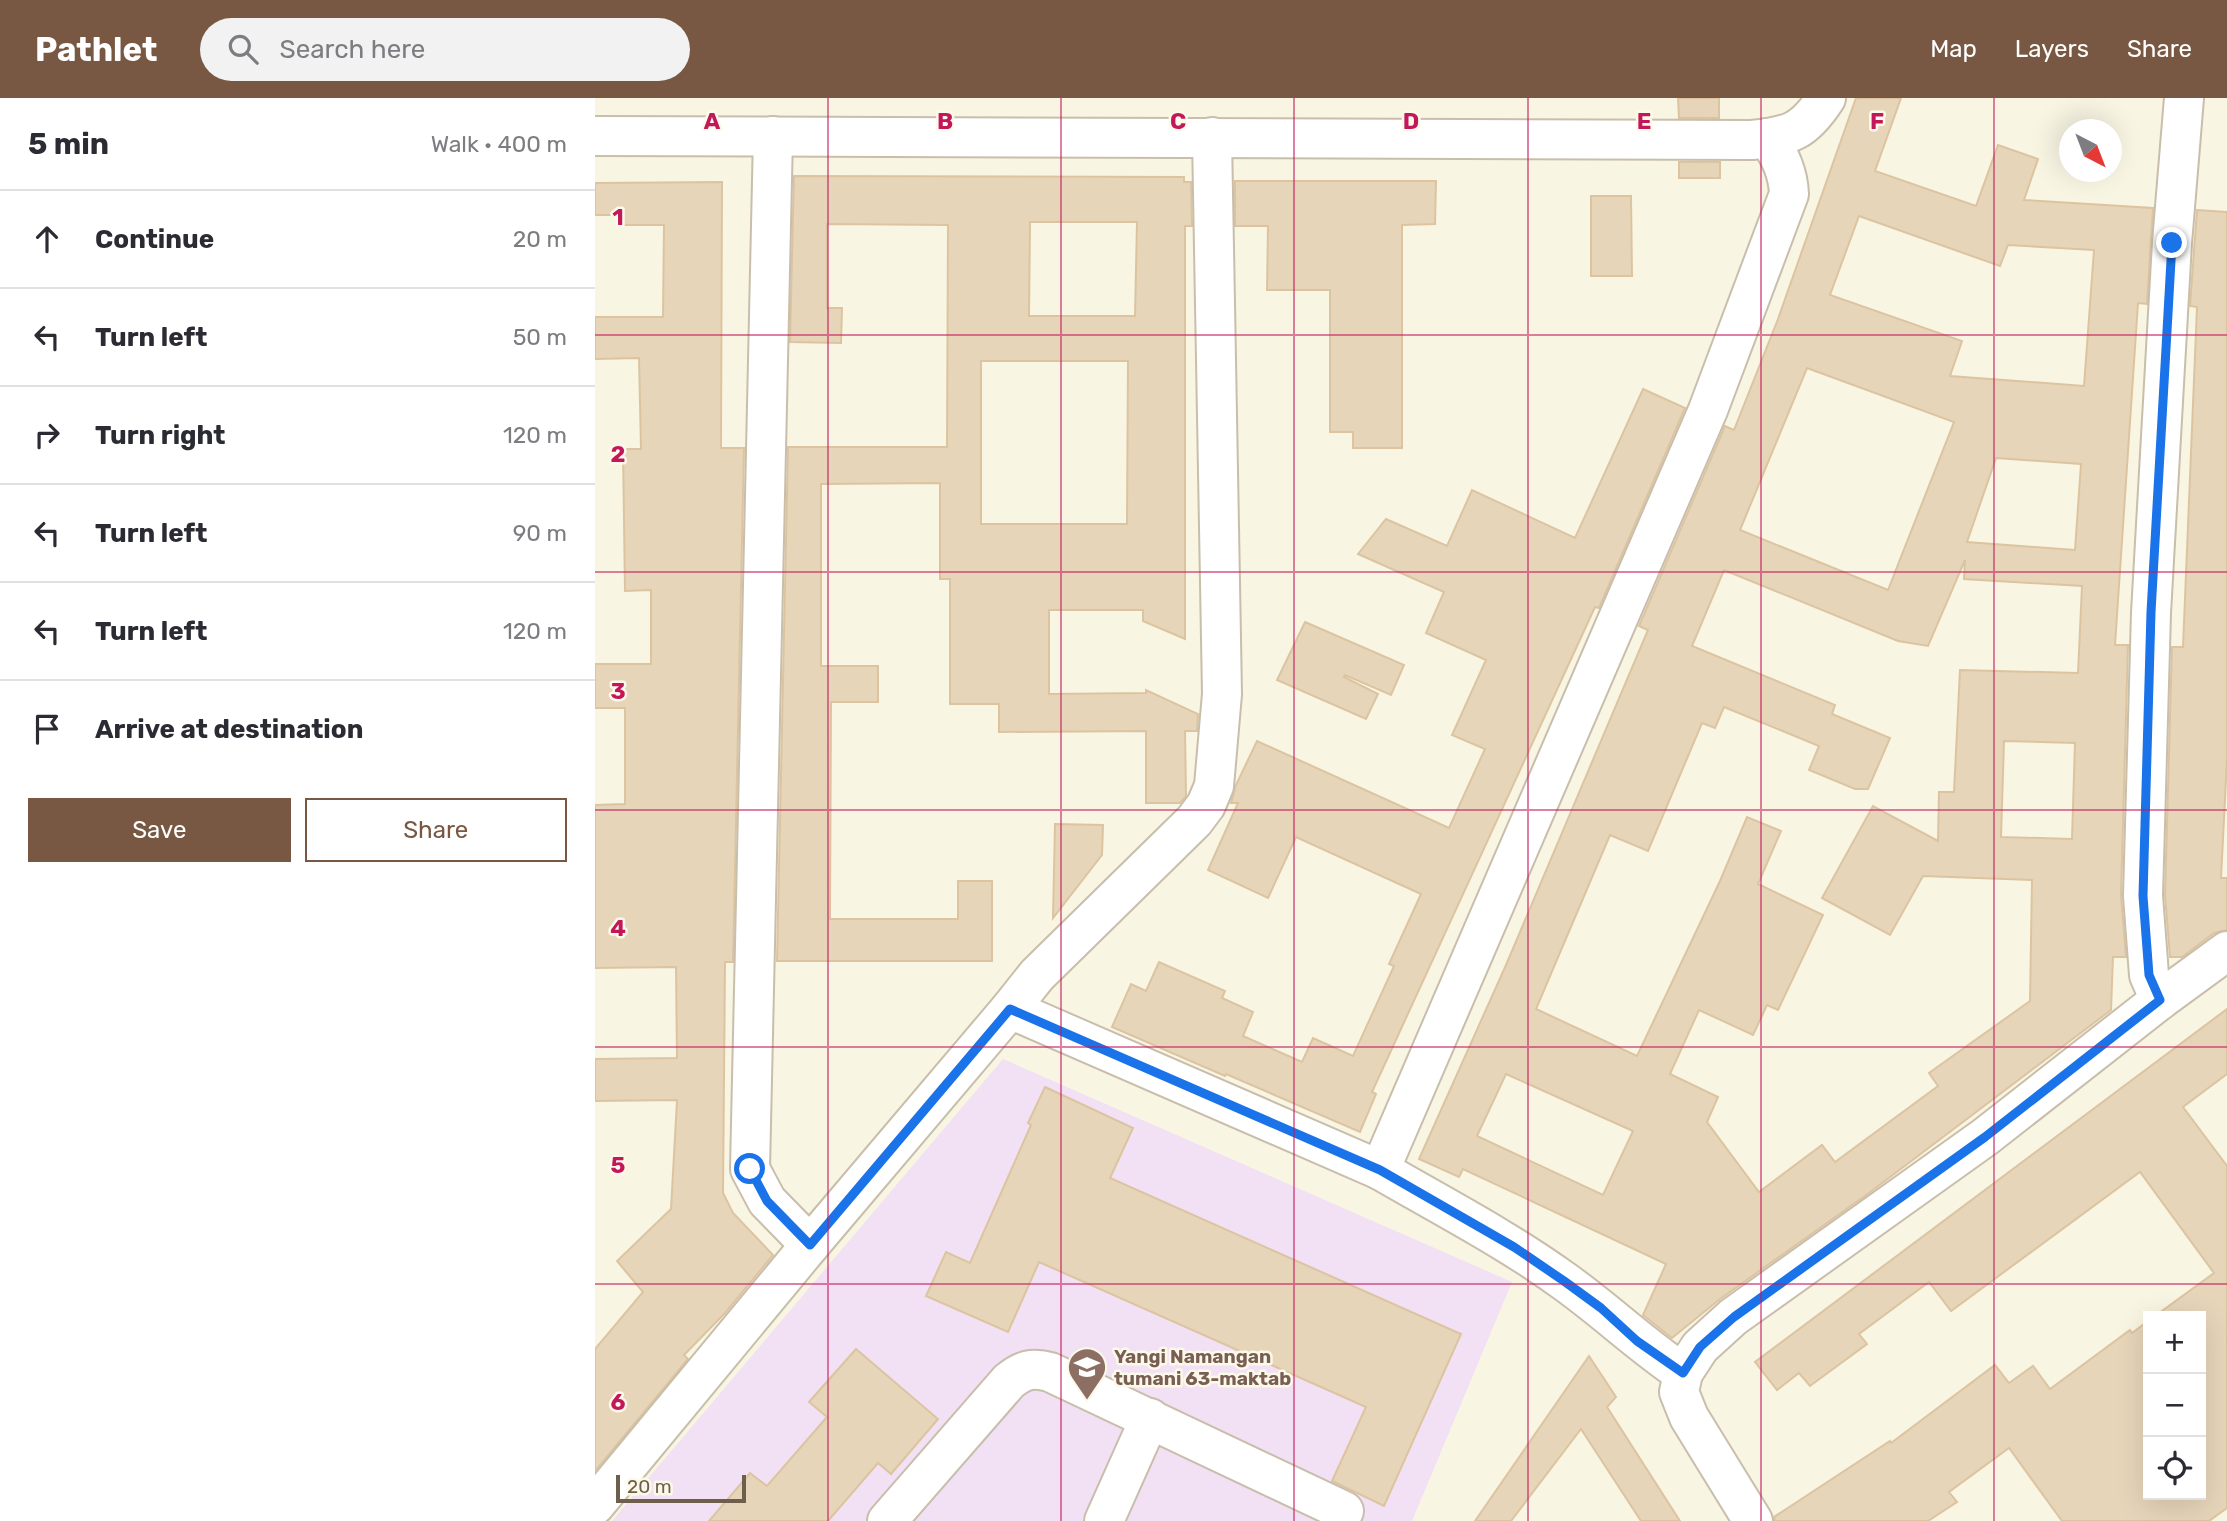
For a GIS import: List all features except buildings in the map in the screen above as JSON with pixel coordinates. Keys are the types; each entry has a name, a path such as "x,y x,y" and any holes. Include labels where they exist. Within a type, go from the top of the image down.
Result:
{"street":[{"path":"595,136 1678,141 1783,137 1803,125 1826,98"},
{"path":"2160,1000 2149,975 2143,896 2153,585 2172,243 2184,98"},
{"path":"773,136 750,1169 767,1201 810,1245"},
{"path":"595,1505 1037,975 1194,821 1206,805 1214,786 1221,694 1212,137"},
{"path":"1380,1170 1708,410 1789,194 1789,180 1784,165 1768,138"},
{"path":"1753,1521 1689,1418 1679,1392 1683,1373 1700,1347 1734,1317 1985,1137 2227,951"},
{"path":"1010,1009 1380,1170 1514,1247 1601,1308 1637,1341 1683,1373"},
{"path":"887,1521 1000,1392 1021,1371 1035,1368 1050,1372 1150,1418 1344,1511"},
{"path":"1104,1521 1150,1418"}],"shaded area":[{"name":"Yangi Namangan tumani 63-maktab","path":"1003,1059 1512,1282 1412,1521 612,1521"}],"place":[{"name":"Yangi Namangan tumani 63-maktab","path":"1087,1401"}],"route":[{"path":"750,1169 767,1201 810,1245 1010,1009 1380,1170 1514,1247 1601,1308 1637,1341 1683,1373 1700,1347 1734,1317 1985,1137 2160,1000 2149,975 2143,896 2151,612 2172,243"}]}
